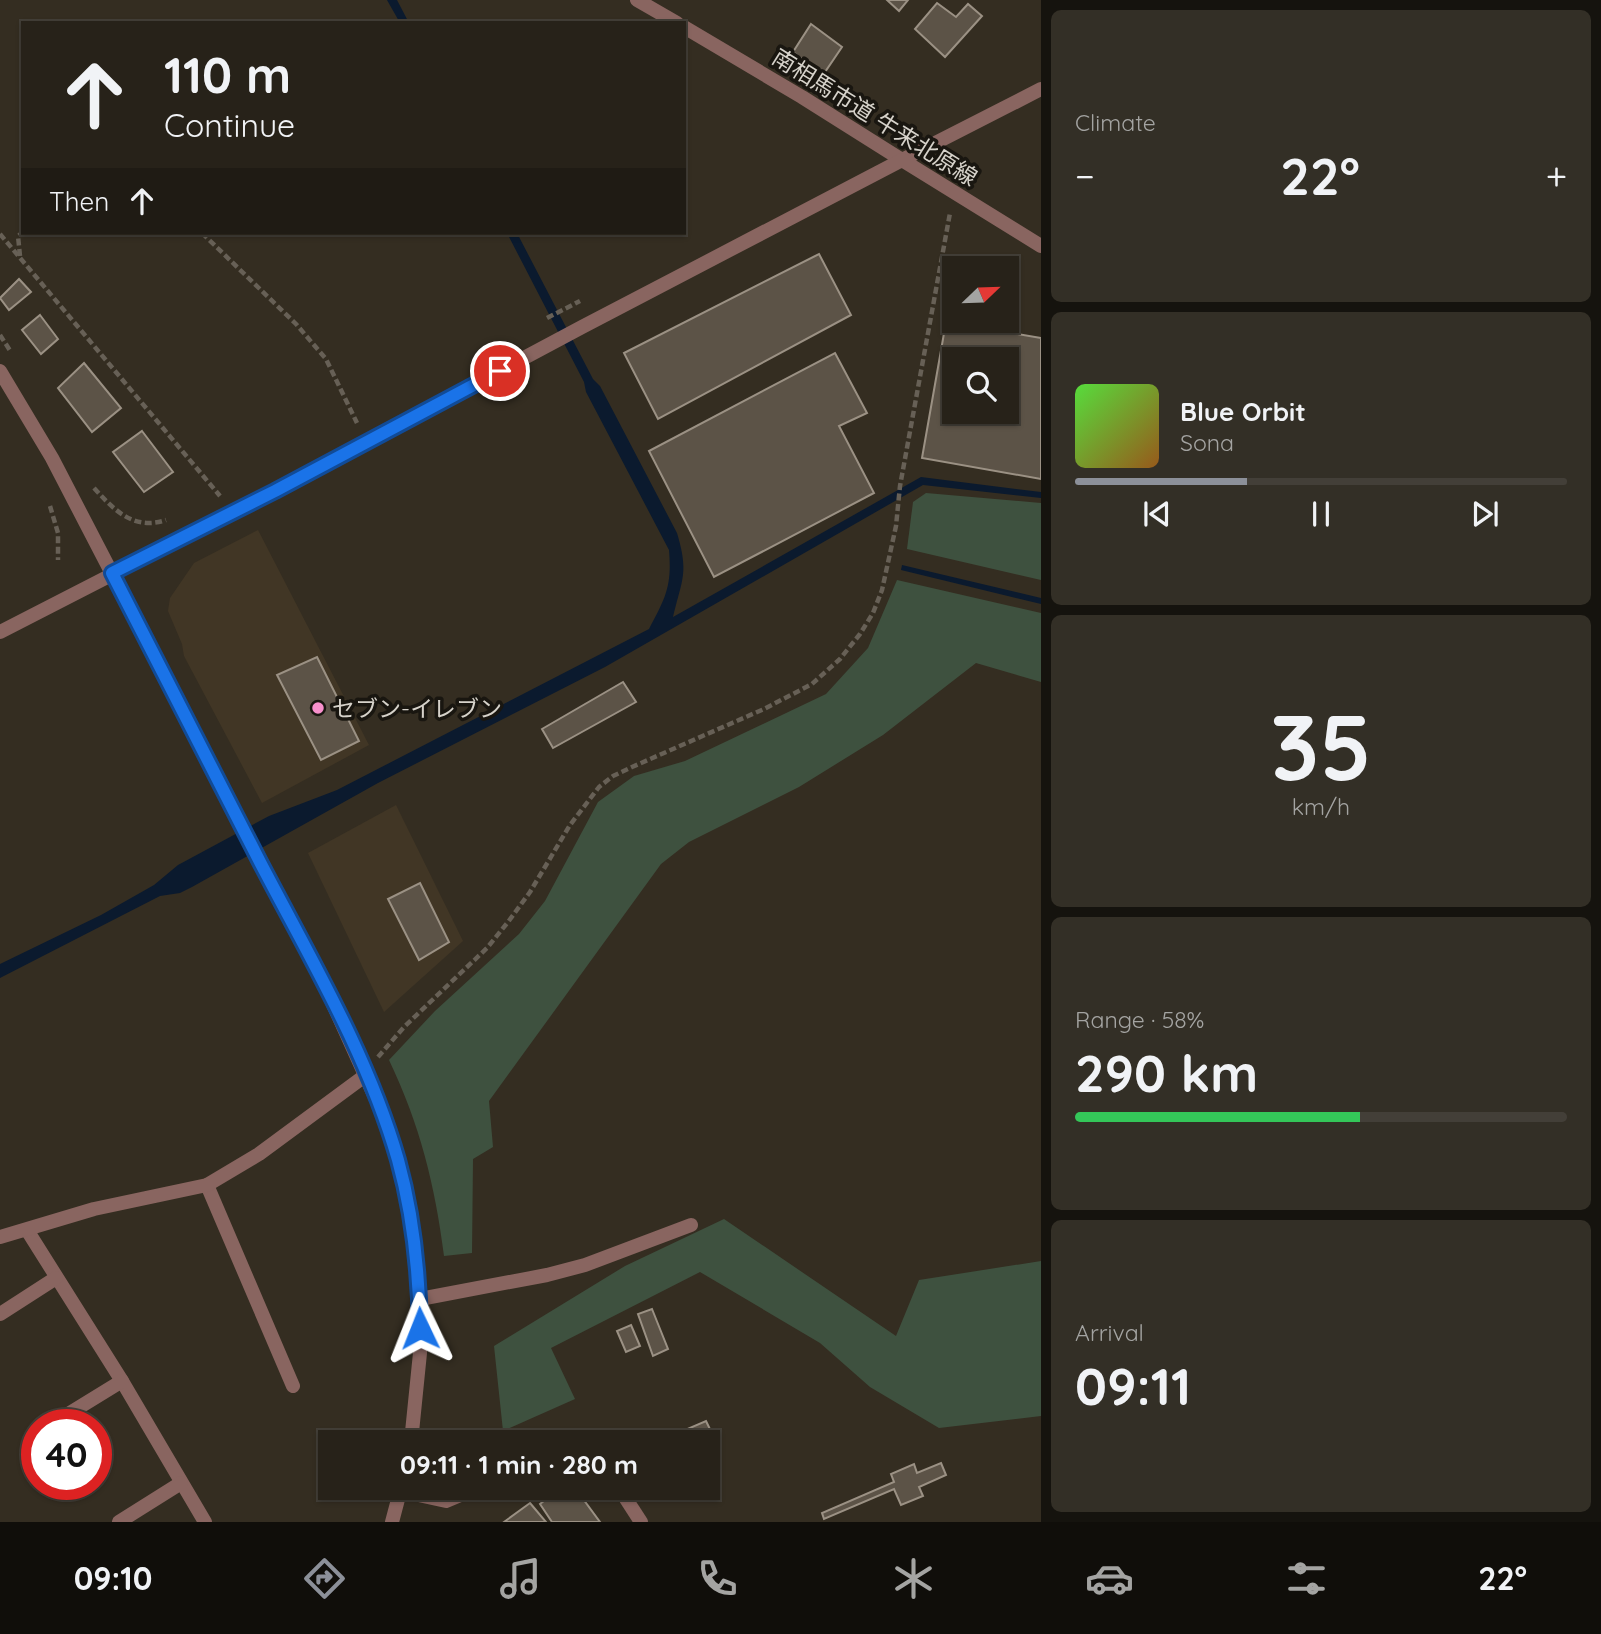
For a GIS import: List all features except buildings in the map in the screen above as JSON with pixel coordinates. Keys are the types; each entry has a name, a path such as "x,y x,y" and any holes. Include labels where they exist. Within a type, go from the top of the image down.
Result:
{"street":[{"path":"637,0 674,21"},
{"name":"南相馬市道 牛来北原線","path":"686,28 1041,246"},
{"path":"0,632 1041,89"},
{"path":"0,371 52,458 318,971 366,1075 391,1139 404,1183 420,1299 420,1353 412,1430"},
{"path":"0,1237 94,1209 207,1185 259,1154 366,1075"},
{"path":"207,1185 293,1386"},
{"path":"420,1299 547,1275 585,1265 691,1225"},
{"path":"27,1230 122,1381 205,1522"},
{"path":"0,1314 56,1278"},
{"path":"76,1409 122,1381"},
{"path":"120,1522 181,1483"},
{"path":"392,1522 398,1500"},
{"path":"627,1500 641,1522"}],"path":[{"path":"366,1075 383,1049 487,948 530,892 570,825 599,788 613,776 812,684 840,659 867,623 882,590 896,526 900,486 953,192"},
{"path":"0,234 233,512"},
{"path":"21,234 18,236 21,257"},
{"path":"204,235 296,324 326,359 366,443"},
{"path":"537,324 573,303"},
{"path":"49,501 58,533 58,560"}],"shaded area":[{"path":"258,530 369,745 262,803 184,656 182,644 168,611 170,598 194,563"},
{"path":"396,805 463,941 384,1012 308,853"}],"green space":[{"path":"926,493 1041,503 1041,580 907,549 913,502"},
{"path":"897,580 1041,613 1041,682 976,663 883,735 799,787 689,842 661,864 489,1101 493,1147 473,1159 472,1253 444,1256 425,1156 389,1060 435,1011 519,934 545,901 598,802 634,776 685,761 826,694 868,648"},
{"path":"724,1219 896,1336 919,1280 1041,1261 1041,1416 939,1428 870,1387 820,1343 700,1272 551,1348 575,1399 503,1430 494,1346 625,1266"}],"water":[{"path":"387,0 397,0 408,21 399,21"},
{"path":"508,235 518,235 677,533 683,567 673,617 921,477 1041,492 1041,498 923,485 605,667 378,783 192,887 180,893 160,896 0,978 0,964 101,915 154,885 178,865 269,816 337,790 649,629 666,591 670,573 669,550 586,392 584,382"},
{"path":"902,565 1041,598 1041,604 901,570"}],"place":[{"name":"セブン-イレブン","path":"318,708"}],"route":[{"path":"420,1328 420,1299 408,1204 384,1117 318,971 112,573 275,491 500,371"}]}
